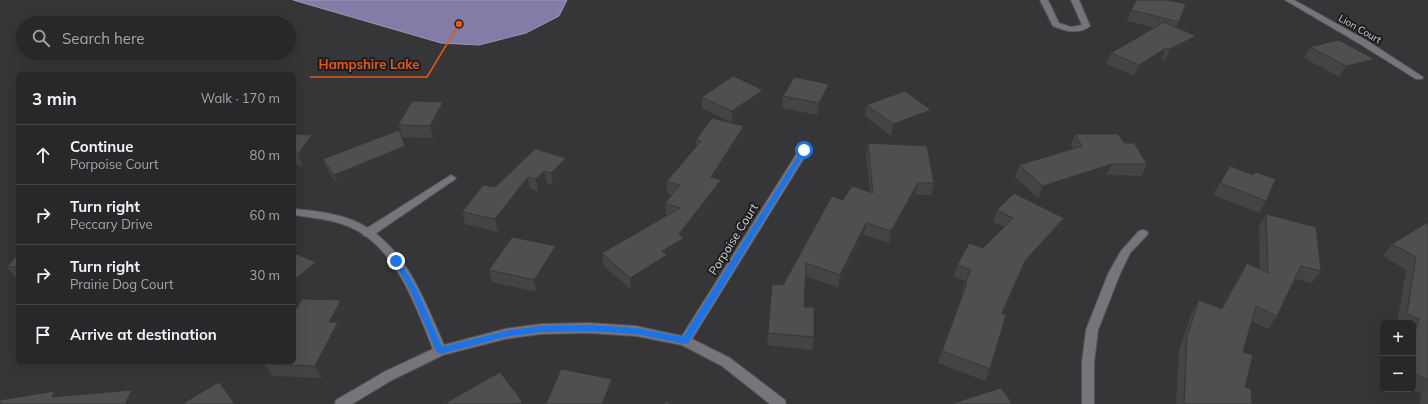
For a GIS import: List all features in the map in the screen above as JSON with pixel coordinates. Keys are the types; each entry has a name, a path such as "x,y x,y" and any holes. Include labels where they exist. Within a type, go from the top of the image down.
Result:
{"street":[{"path":"1044,0 1056,24 1072,30 1081,29 1086,26 1075,0"},
{"name":"Lion Court","path":"1289,0 1363,42 1419,77"},
{"name":"Porpoise Court","path":"685,341 804,150"},
{"path":"368,233 451,178"},
{"path":"296,212 318,214 343,220 368,233 382,244 406,276 440,351"},
{"path":"1088,404 1088,363 1092,330 1114,274 1126,251 1143,234"},
{"path":"341,404 388,376 440,351 505,334 541,329 589,328 636,331 685,341 726,362 780,404"}],"shaded area":[{"path":"293,0 567,0 559,16 526,33 479,45 441,43"}],"building":[{"path":"1136,0 1168,0 1186,4 1179,22 1131,10"},
{"path":"1164,22 1196,36 1170,49 1166,48 1139,65 1111,53"},
{"path":"1339,40 1374,59 1346,66 1310,47"},
{"path":"733,76 763,90 732,111 702,97"},
{"path":"794,77 829,84 819,103 783,96"},
{"path":"905,91 931,110 893,124 866,105"},
{"path":"412,101 443,102 430,126 398,125"},
{"path":"712,118 744,126 711,177 721,180 679,234 684,238 662,251 667,255 630,278 602,253 680,208 665,203 680,185 667,181 701,141 696,140"},
{"path":"399,130 405,146 334,175 323,159"},
{"path":"296,134 312,135 298,154 296,154"},
{"path":"1075,134 1118,134 1124,143 1134,143 1147,164 1112,164 1043,186 1019,165 1082,146"},
{"path":"868,143 927,146 934,183 918,183 891,231 866,223 840,275 806,263 804,307 814,307 814,337 768,333 772,284 783,285 832,196 843,200 852,186 873,193"},
{"path":"536,148 566,158 551,173 544,171 536,179 528,177 495,219 462,212 483,185 495,187"},
{"path":"1230,166 1253,175 1255,172 1276,179 1266,201 1220,183"},
{"path":"1014,193 1064,218 1025,261 1002,313 1006,315 990,369 942,351 967,283 965,283 971,270 957,265 969,243 983,248 1013,218 997,210"},
{"path":"1266,214 1316,227 1321,271 1301,266 1277,316 1256,306 1243,352 1253,355 1245,387 1251,389 1252,404 1184,404 1187,337 1199,300 1222,309 1247,263 1268,273"},
{"path":"1428,222 1428,380 1416,374 1416,330 1419,319 1407,314 1416,257 1392,244"},
{"path":"512,237 556,246 534,280 489,270"},
{"path":"296,254 316,262 296,278"},
{"path":"16,256 16,267 7,267"},
{"path":"302,299 341,300 329,322 338,322 315,366 264,364 296,364 296,310"},
{"path":"561,369 612,379 602,404 546,404"},
{"path":"500,372 522,401 518,404 444,404"},
{"path":"219,382 235,404 182,404"},
{"path":"1001,388 1013,404 950,404"},
{"path":"132,390 125,404 0,404 0,400 55,391 52,397"},
{"path":"667,401 672,404 663,404"}],"place":[{"name":"Hampshire Lake","path":"459,24"}],"route":[{"path":"396,261 413,290 440,351 505,334 541,329 589,328 636,331 685,341 804,150"}]}
